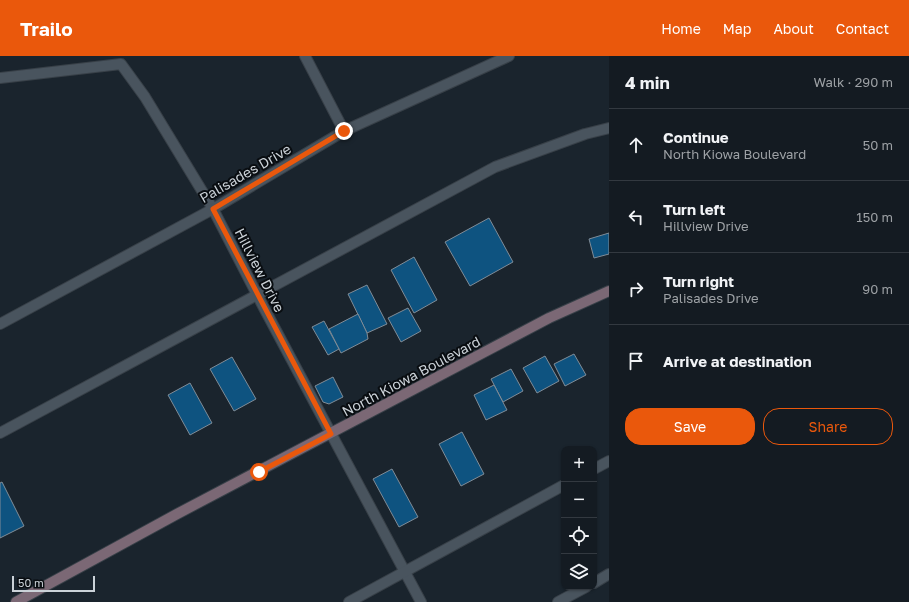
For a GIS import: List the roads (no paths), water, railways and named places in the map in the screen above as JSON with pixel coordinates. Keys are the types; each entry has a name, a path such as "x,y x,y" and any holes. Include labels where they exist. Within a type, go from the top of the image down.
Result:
{"street":[{"path":"305,56 344,131"},
{"name":"Palisades Drive","path":"0,324 213,209 344,131 508,56"},
{"name":"Hillview Drive","path":"0,78 121,64 145,97 213,209 257,295 421,602"},
{"path":"0,433 495,167 585,134 609,128"},
{"name":"North Kiowa Boulevard","path":"16,602 549,318 609,291"},
{"path":"597,467 609,461"},
{"path":"349,602 561,487"},
{"path":"597,581 609,574"},
{"path":"558,602 580,590"}]}
